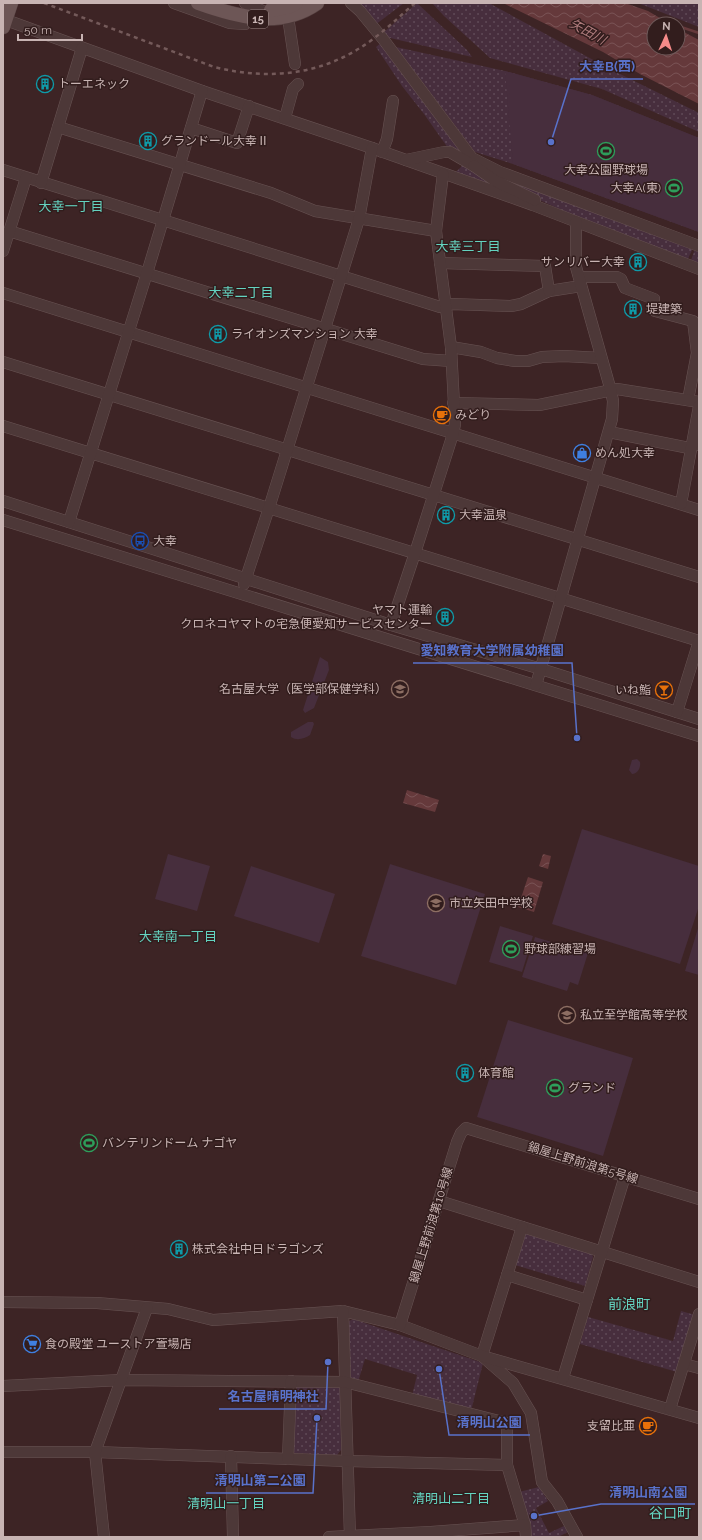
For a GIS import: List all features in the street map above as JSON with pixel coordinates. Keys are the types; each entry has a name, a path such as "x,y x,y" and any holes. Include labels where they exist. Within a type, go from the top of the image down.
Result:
{"main road":[{"path":"4,23 11,3"},
{"name":"15","path":"198,3 232,14 260,19 288,17 301,13 317,3"},
{"name":"15","path":"214,3 236,11 265,12 288,7 296,3"}],"street":[{"path":"174,3 230,23 245,24 248,18"},
{"path":"245,3 265,12"},
{"path":"351,3 360,11 383,39 473,162 494,180 566,215 576,222"},
{"path":"288,17 295,64"},
{"path":"4,23 82,48 202,91 406,160 533,205 699,269"},
{"path":"41,183 82,48"},
{"path":"285,118 293,89 298,84"},
{"path":"69,522 108,394 147,274 202,91"},
{"path":"241,594 359,219 377,150 387,139 393,101"},
{"path":"191,128 237,143 249,106"},
{"path":"58,127 271,193 315,211 436,231"},
{"path":"406,160 450,152 473,162 699,246"},
{"path":"3,170 440,307 452,304 511,306 521,304 549,291 580,282 617,277 621,280 624,288 654,299 652,308 656,311 693,321 697,353 694,401 617,389 539,405 453,403"},
{"path":"391,625 434,495 455,424 451,347 436,231 443,174"},
{"path":"3,251 26,178"},
{"path":"536,686 609,432 613,409 611,391 576,267 576,222"},
{"path":"9,231 423,359 451,361"},
{"path":"440,263 545,266 549,291"},
{"path":"3,294 699,510"},
{"path":"451,347 481,352 497,358 515,361 528,361 550,357 601,358"},
{"path":"3,362 699,577"},
{"path":"681,504 696,445 699,406"},
{"path":"3,426 699,641 677,712"},
{"path":"609,432 689,448 696,445"},
{"path":"3,502 391,625 541,669 699,719"},
{"path":"3,520 699,736"},
{"name":"鍋屋上野前浪第5号線","path":"466,1128 699,1199"},
{"name":"鍋屋上野前浪第10号線","path":"400,1325 457,1142 461,1133 466,1128"},
{"path":"563,1378 625,1176"},
{"path":"439,1201 699,1282"},
{"path":"482,1356 522,1227"},
{"path":"507,1275 587,1300"},
{"path":"3,1302 97,1303 168,1310 213,1320 343,1311 400,1325 482,1356 699,1418"},
{"path":"104,1537 95,1452 147,1308"},
{"path":"343,1311 350,1536"},
{"path":"670,1409 698,1318"},
{"path":"482,1356 513,1383 531,1412 542,1482 557,1501 577,1537"},
{"path":"684,1364 699,1368"},
{"path":"3,1386 121,1380 345,1382 507,1423 508,1465 525,1525 526,1537"},
{"path":"288,1459 291,1381"},
{"path":"3,1452 95,1452 508,1465"},
{"path":"231,1456 233,1537"},
{"path":"329,1537 432,1534 525,1525"}],"shaded area":[{"path":"360,3 404,3 375,25"},
{"path":"417,3 467,50 472,57 386,37 383,33"},
{"path":"432,3 489,3 608,68 699,113 699,132 602,89 490,58"},
{"path":"638,3 699,3 699,27 686,22 686,16 671,16"},
{"path":"381,43 469,158 448,148 402,86 376,47"},
{"name":"大幸公園野球場","path":"396,47 505,71 592,95 699,138 699,232 513,164 475,152"},
{"name":"大幸公園野球場","path":"505,71 592,95 699,138 699,232 513,164"},
{"path":"464,164 513,191 453,175"},
{"path":"481,168 693,248 687,261 568,213 533,197"},
{"path":"695,249 699,250 699,266 690,263"},
{"path":"320,657 328,662 329,670 314,708 305,713 303,710"},
{"path":"308,722 313,722 314,724 310,735 300,739 291,737 291,732"},
{"path":"637,759 640,762 639,768 636,773 632,774 629,770 632,760"},
{"path":"582,829 699,866 699,906 680,964 552,924"},
{"path":"168,854 210,866 197,911 155,899"},
{"path":"390,864 485,894 456,985 361,956"},
{"path":"251,866 335,894 319,943 234,916"},
{"path":"699,925 699,975 685,971"},
{"name":"野球部練習場","path":"500,926 533,936 522,972 489,962"},
{"path":"535,937 588,953 578,985 570,982 567,991 522,977"},
{"name":"グランド","path":"508,1020 633,1058 603,1156 477,1117"},
{"path":"525,1233 592,1254 593,1257 585,1286 515,1265"},
{"path":"681,1311 695,1315 677,1372 580,1344 588,1317 673,1341"},
{"path":"353,1319 483,1363 471,1411 412,1396 417,1375 365,1359 358,1382 348,1377 347,1322"},
{"path":"295,1387 340,1387 341,1450 337,1455 295,1453 291,1451"},
{"path":"539,1487 548,1501 536,1508 549,1533 564,1526 568,1532 558,1537 530,1537 519,1492"}],"water":[{"name":"矢田川","path":"503,3 625,3 648,11 656,16 646,16 646,56 686,56 686,33 699,40 699,104 640,74 603,52"},
{"path":"407,790 439,800 435,812 403,803"},
{"path":"543,854 551,856 548,869 539,866"},
{"path":"528,877 543,882 534,912 518,907"}],"waterway":[{"path":"686,29 699,33"}],"railway":[{"path":"44,3 214,67 256,74 297,72 336,61 355,51 379,35 415,3"}],"place":[{"name":"トーエネック","path":"45,84"},
{"name":"グランドール大幸Ⅱ","path":"148,141"},
{"name":"大幸B(西)","path":"551,142"},
{"name":"大幸公園野球場","path":"606,151"},
{"name":"大幸A(東)","path":"674,188"},
{"name":"サンリバー大幸","path":"638,262"},
{"name":"堤建築","path":"633,309"},
{"name":"ライオンズマンション 大幸","path":"218,334"},
{"name":"みどり","path":"442,415"},
{"name":"めん処大幸","path":"582,453"},
{"name":"大幸温泉","path":"446,515"},
{"name":"大幸","path":"140,541"},
{"name":"ヤマト運輸 クロネコヤマトの宅急便愛知サービスセンター","path":"445,617"},
{"name":"名古屋大学（医学部保健学科）","path":"400,689"},
{"name":"いね鮨","path":"664,690"},
{"name":"愛知教育大学附属幼稚園","path":"577,738"},
{"name":"市立矢田中学校","path":"436,903"},
{"name":"野球部練習場","path":"511,949"},
{"name":"私立至学館高等学校","path":"567,1015"},
{"name":"体育館","path":"465,1073"},
{"name":"グランド","path":"555,1088"},
{"name":"バンテリンドーム ナゴヤ","path":"89,1143"},
{"name":"株式会社中日ドラゴンズ","path":"179,1249"},
{"name":"食の殿堂 ユーストア萱場店","path":"32,1344"},
{"name":"名古屋晴明神社","path":"328,1362"},
{"name":"清明山公園","path":"439,1369"},
{"name":"清明山第二公園","path":"317,1418"},
{"name":"支留比亜","path":"648,1426"},
{"name":"清明山南公園","path":"534,1516"}],"district":[{"name":"大幸一丁目","path":"71,206"},
{"name":"大幸三丁目","path":"468,246"},
{"name":"大幸二丁目","path":"241,292"},
{"name":"大幸南一丁目","path":"178,936"},
{"name":"前浪町","path":"629,1304"},
{"name":"清明山二丁目","path":"451,1498"},
{"name":"清明山一丁目","path":"226,1503"},
{"name":"谷口町","path":"670,1513"}]}
